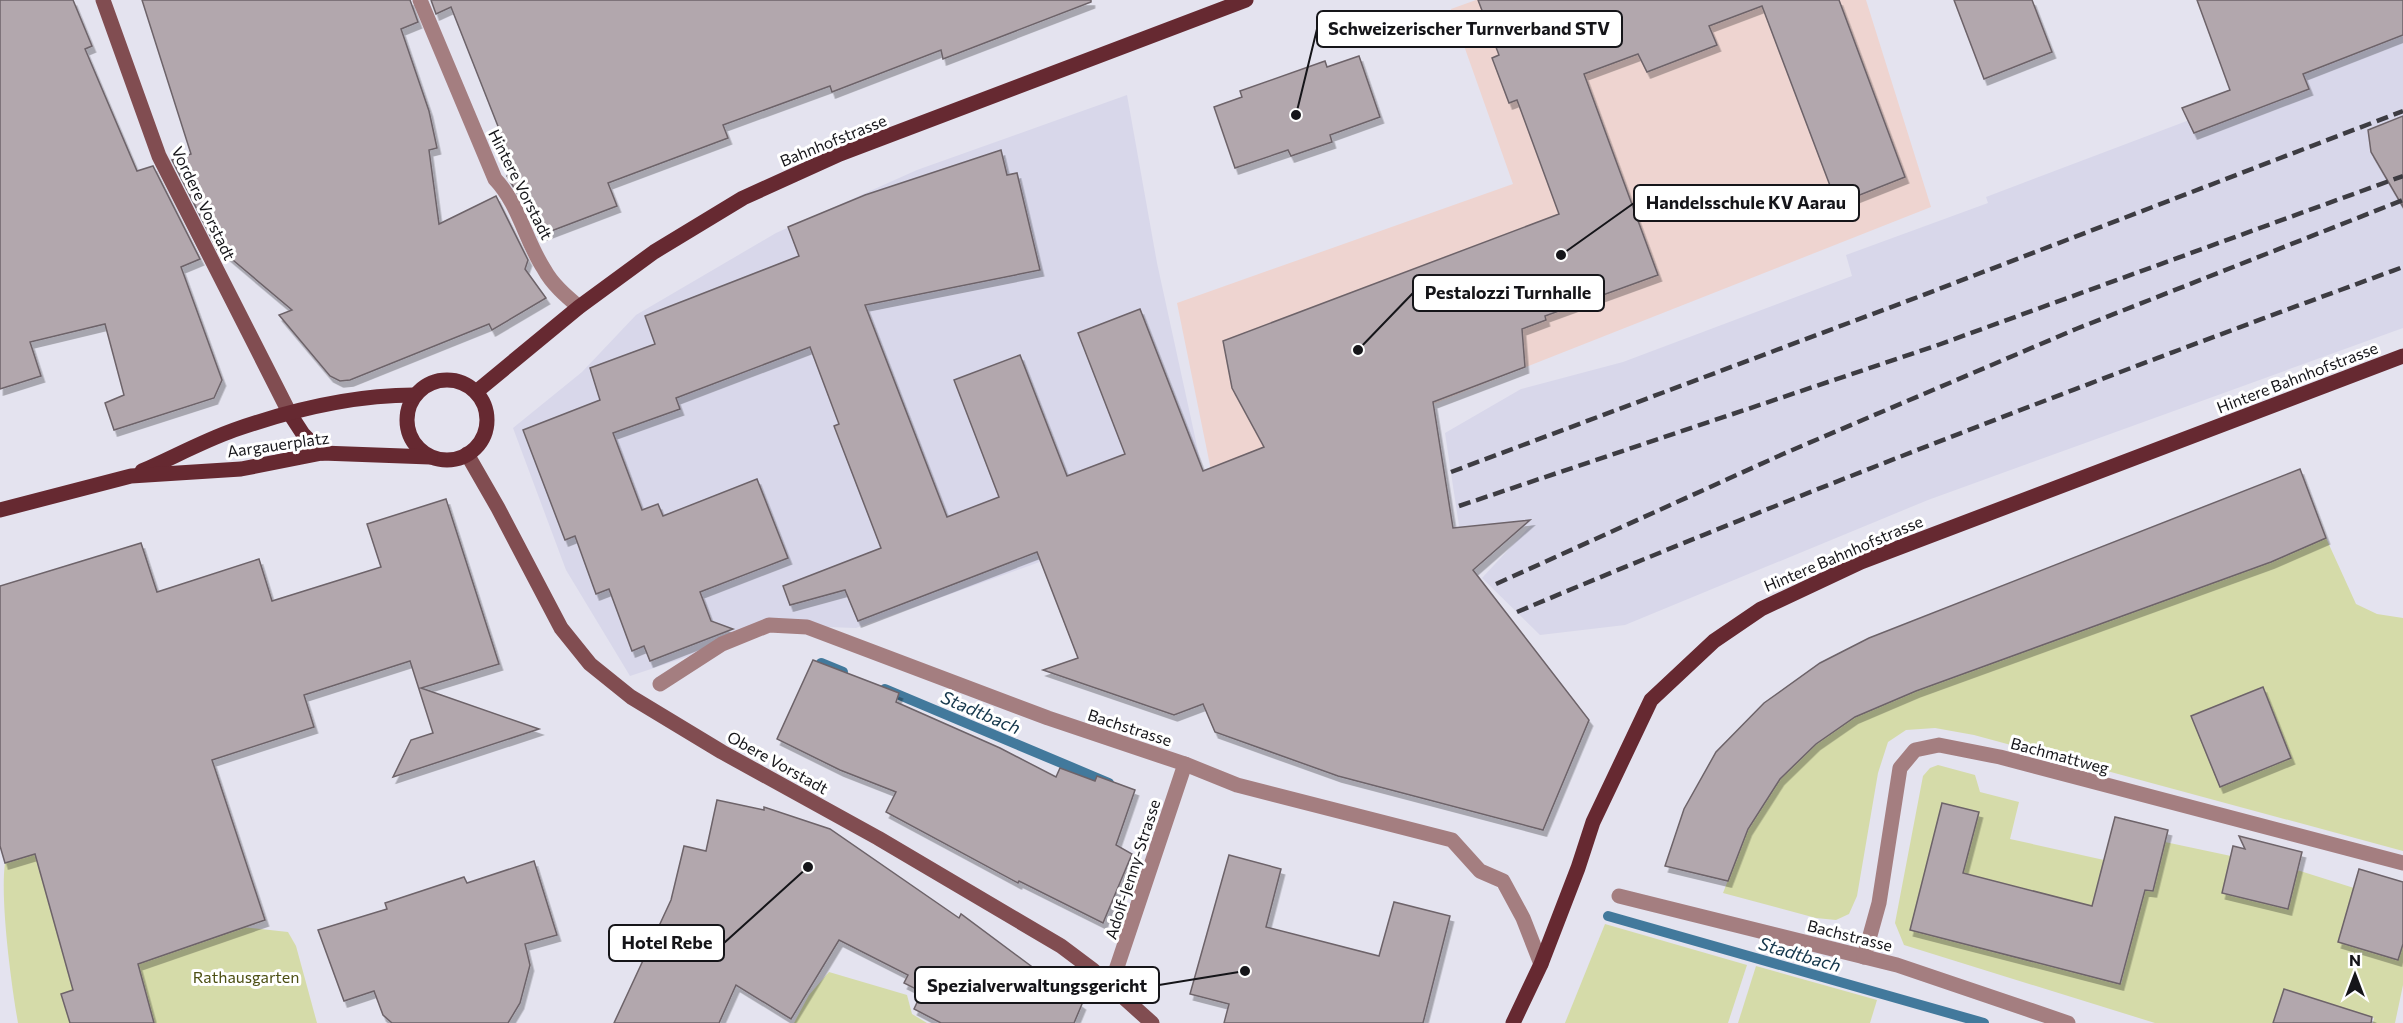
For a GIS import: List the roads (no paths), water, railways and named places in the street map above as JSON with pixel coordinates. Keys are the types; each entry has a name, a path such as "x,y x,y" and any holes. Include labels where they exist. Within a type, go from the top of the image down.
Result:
{"main road":[{"name":"Vordere Vorstadt","path":"102,0 159,156 290,414"},
{"name":"Bahnhofstrasse","path":"476,392 579,307 654,252 743,198 840,154 1225,4 1246,0"},
{"name":"Hintere Bahnhofstrasse","path":"1513,1023 1541,964 1593,822 1651,700 1714,641 1761,609 1861,562 2403,356"},
{"name":"Aargauerplatz","path":"0,510 131,476 233,430 290,414 348,401 389,395 414,395 423,387 446,380 458,381 476,392"},
{"path":"467,454 481,440 487,420 486,410 476,392"},
{"path":"414,395 408,406 406,418 408,430 420,451 430,457"},
{"path":"290,414 303,434 322,453"},
{"name":"Aargauerplatz","path":"131,476 241,469 322,453 430,457 443,460 455,459 467,454"},
{"name":"Obere Vorstadt","path":"467,454 561,628 590,664 631,698 1052,940 1111,985 1152,1023"}],"street":[{"name":"Hintere Vorstadt","path":"420,0 495,178 507,190 544,270 564,294 579,307"},
{"name":"Bachstrasse","path":"660,684 722,644 769,625 807,627 1048,718 1238,784 1452,840 1480,871 1503,881 1523,918 1541,964"},
{"name":"Bachmattweg","path":"1864,957 1879,903 1900,768 1914,750 1939,746 2000,758 2403,863"},
{"name":"Adolf-Jenny-Strasse","path":"1111,985 1185,764"},
{"name":"Bachstrasse","path":"1619,896 1897,965 2068,1023"}],"waterway":[{"name":"Stadtbach","path":"821,663 843,672"},
{"name":"Stadtbach","path":"885,689 1109,783"},
{"name":"Stadtbach","path":"1608,916 1984,1023"}],"railway":[{"path":"1451,472 1918,297 2403,111"},
{"path":"1459,506 1938,345 2403,176"},
{"path":"1496,584 1783,454 2076,329 2403,200"},
{"path":"1517,612 1958,434 2403,267"}],"place":[{"name":"Schweizerischer Turnverband STV","path":"1296,115"},
{"name":"Handelsschule KV Aarau","path":"1561,255"},
{"name":"Pestalozzi Turnhalle","path":"1358,350"},
{"name":"Hotel Rebe","path":"808,867"},
{"name":"Spezialverwaltungsgericht","path":"1245,971"}],"park label":[{"name":"Rathausgarten","path":"246,976"}]}
